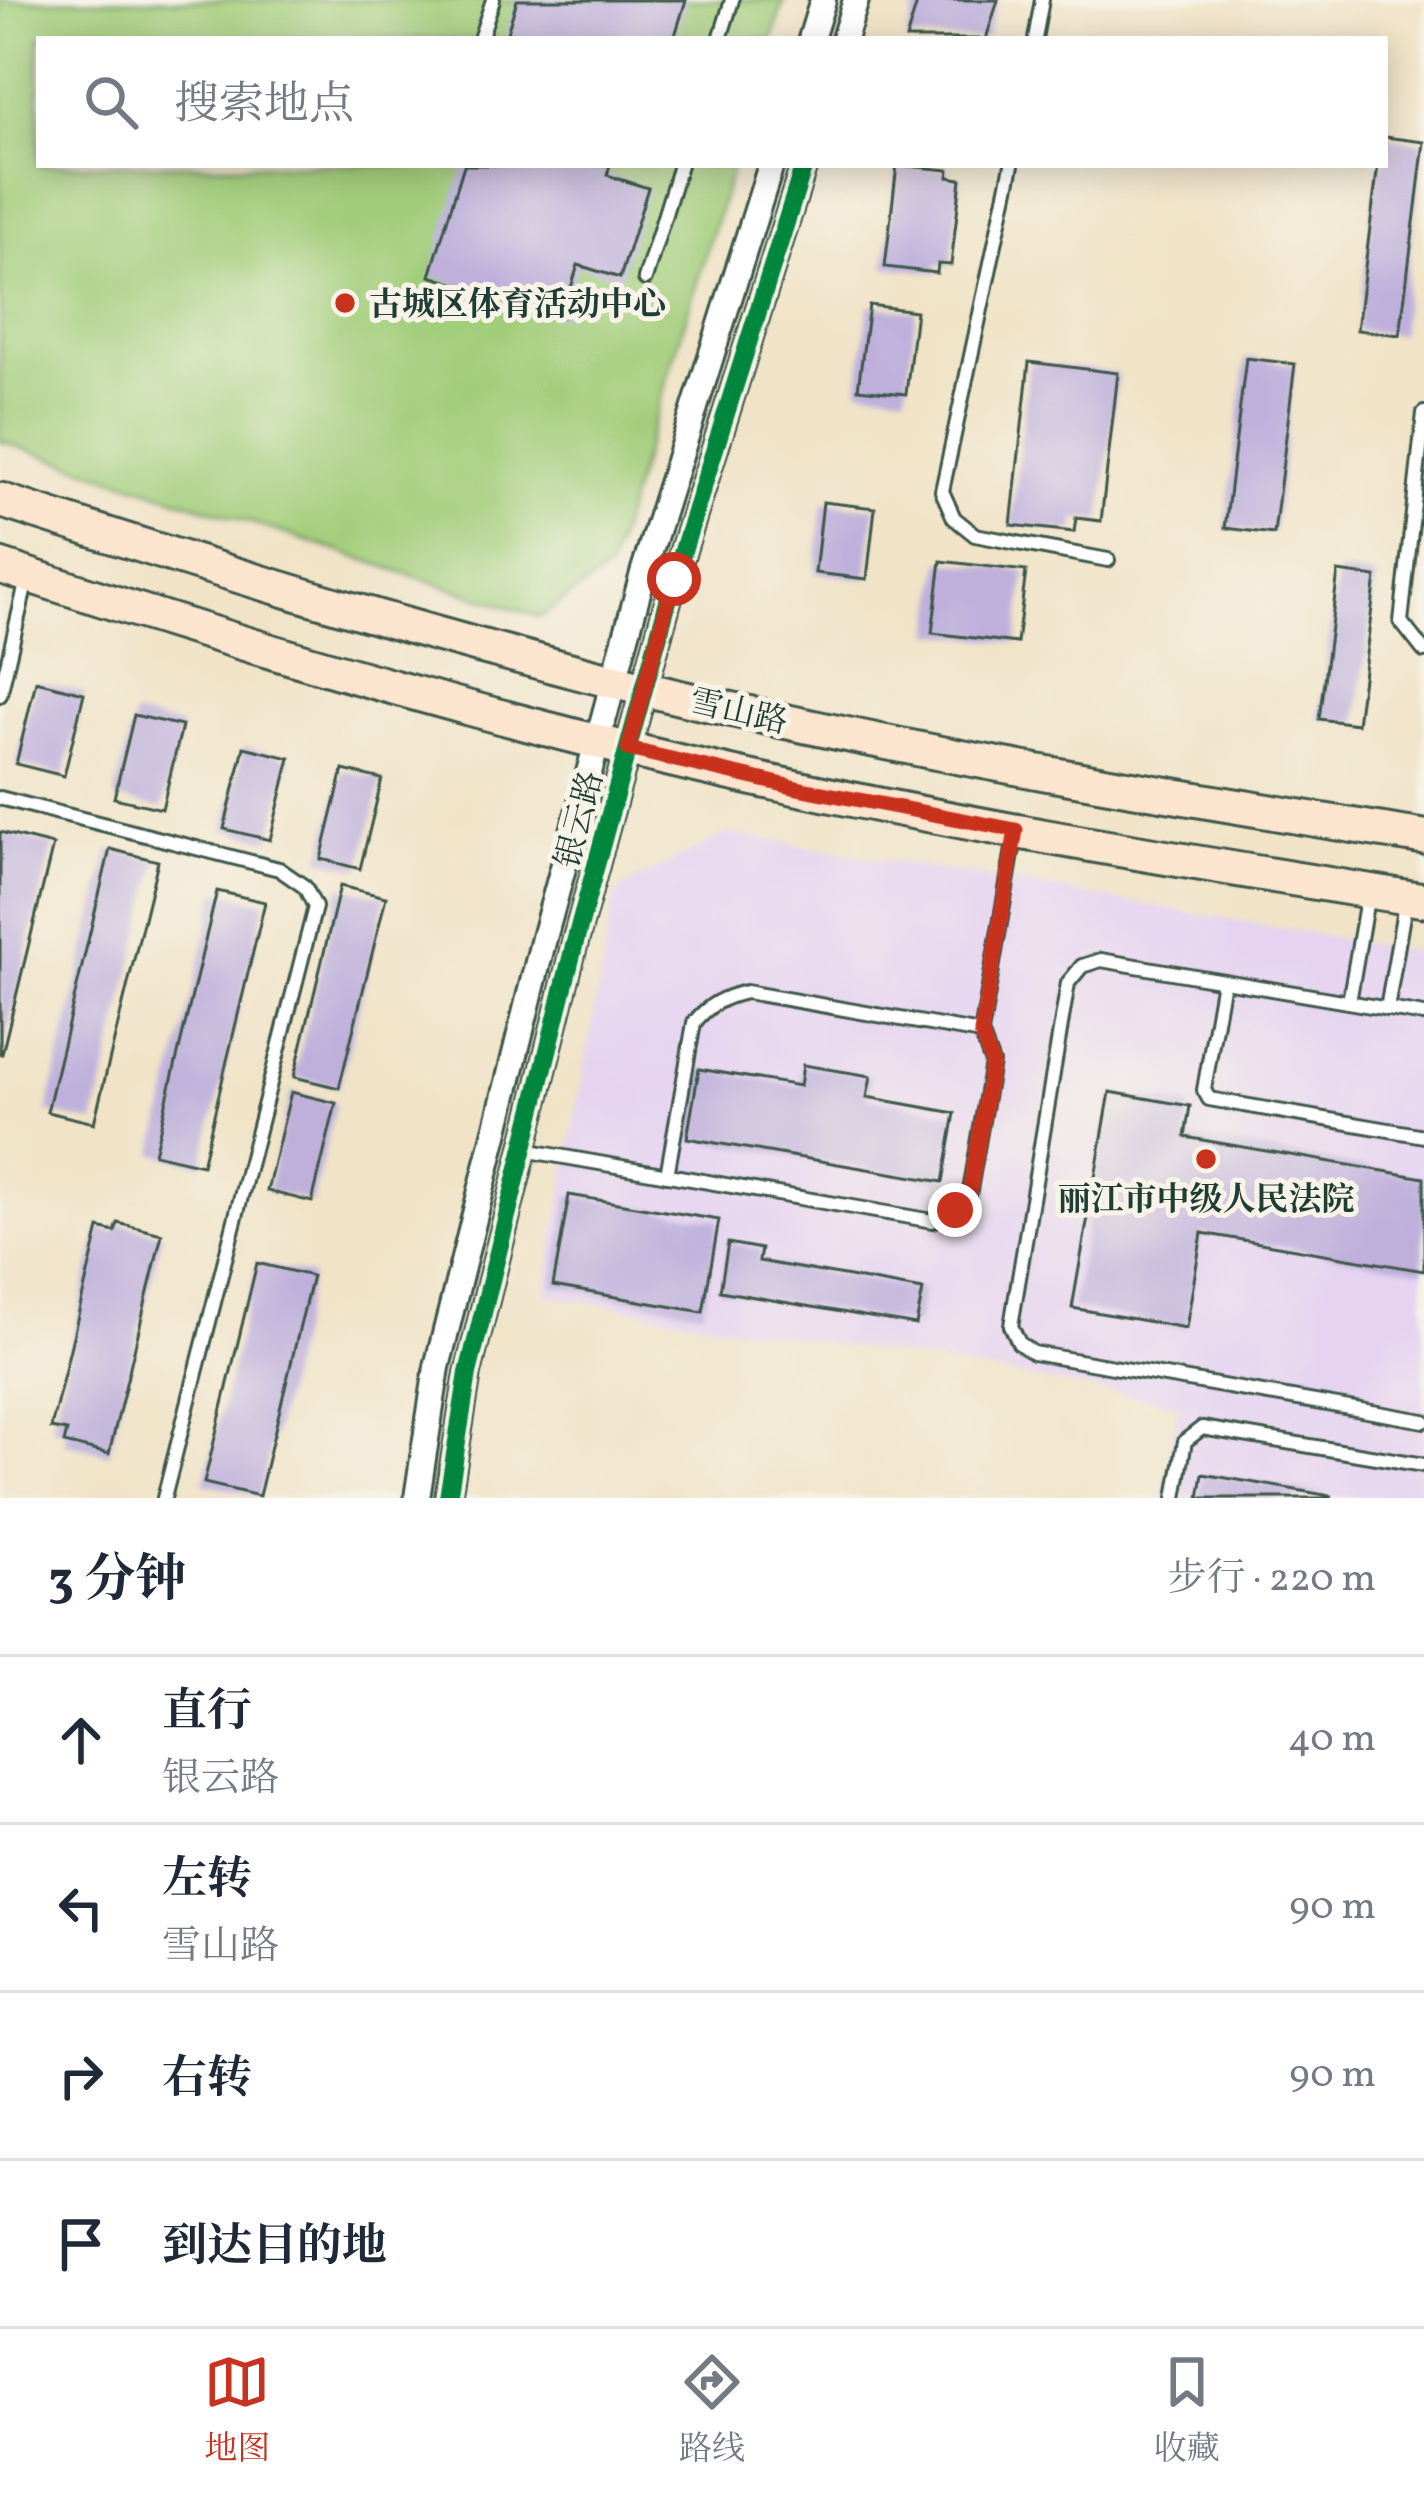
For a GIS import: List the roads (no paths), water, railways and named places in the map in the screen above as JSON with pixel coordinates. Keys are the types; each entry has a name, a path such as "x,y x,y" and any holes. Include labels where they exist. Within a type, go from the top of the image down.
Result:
{"main road":[{"name":"雪山路","path":"0,500 434,633 629,684 940,752 1424,837"},
{"name":"雪山路","path":"14,571 417,693 612,745 797,788 1415,899"}],"street":[{"path":"812,36 823,0"},
{"path":"845,36 856,0"},
{"name":"银云路","path":"417,1498 437,1367 629,684 651,548 770,168"},
{"name":"银云路","path":"629,684 674,579 803,168"},
{"name":"银云路","path":"448,1498 468,1373 523,1150 612,745"}],"lane":[{"path":"481,36 493,0"},
{"path":"721,36 732,0"},
{"path":"1036,36 1042,0"},
{"path":"645,279 679,168"},
{"path":"1011,168 942,491 954,518 975,535 1108,560"},
{"path":"1424,413 1401,622 1424,651"},
{"path":"0,695 14,571"},
{"path":"0,798 279,869 305,887 315,907 164,1498"},
{"path":"523,1150 934,1221 944,1216 969,1196 992,1063 981,1033 1016,830"},
{"path":"1349,1003 1368,891"},
{"path":"1387,1009 1415,899"},
{"path":"1424,1016 1101,960 1082,966 1068,983 1011,1315 1014,1336 1033,1353 1424,1420"},
{"path":"1223,981 1204,1090 1209,1099 1424,1136"},
{"path":"667,1175 694,1023 716,1002 746,992 981,1033"},
{"path":"1175,1498 1185,1441 1202,1428 1424,1465"}],"place":[{"name":"古城区体育活动中心","path":"345,303"},
{"name":"丽江市中级人民法院","path":"1206,1159"}]}
